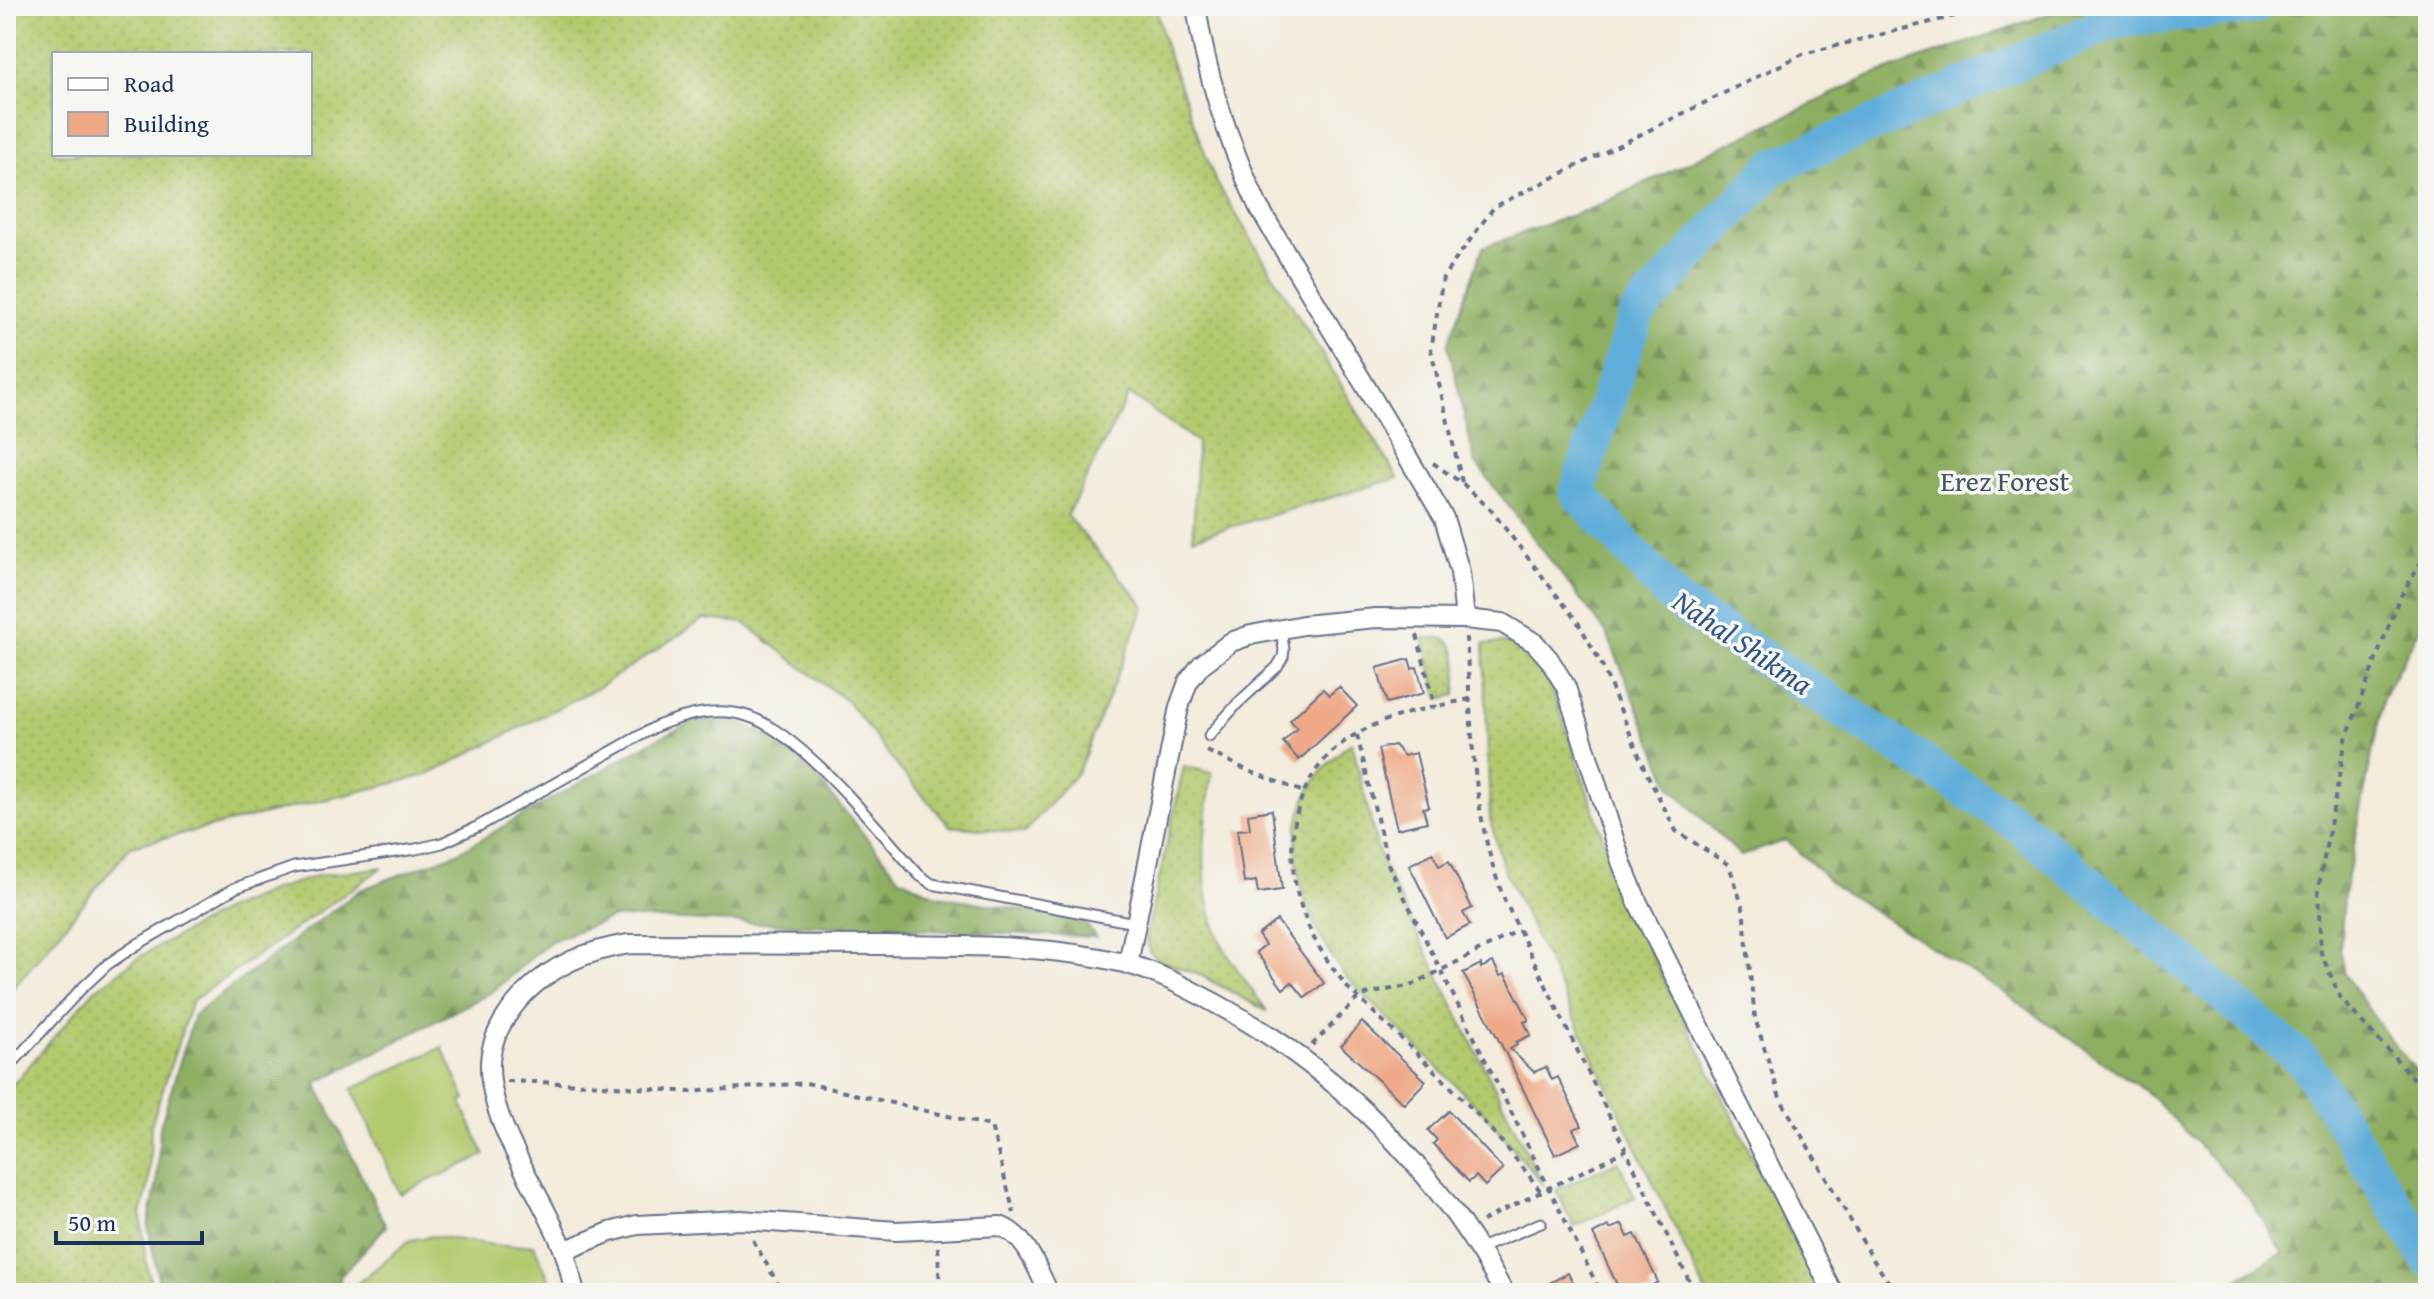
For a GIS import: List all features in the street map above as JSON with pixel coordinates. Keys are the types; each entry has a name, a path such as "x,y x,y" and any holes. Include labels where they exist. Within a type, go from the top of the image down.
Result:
{"street":[{"path":"1196,6 1207,68 1234,155 1258,206 1444,518 1460,572 1465,619"},
{"path":"1128,964 1173,732 1188,682 1201,665 1231,642 1251,635 1341,620 1465,619 1502,623 1517,630 1535,643 1549,659 1566,687 1622,864 1638,903 1833,1293"},
{"path":"575,1293 564,1251 505,1128 494,1092 490,1063 496,1035 510,1008 530,988 580,956 629,944 1004,946 1084,955 1128,964 1188,988 1234,1013 1324,1074 1401,1149 1434,1187 1465,1229 1504,1293"},
{"path":"564,1251 610,1232 637,1225 741,1220 851,1229 937,1230 1000,1226 1012,1230 1022,1242 1049,1293"}],"lane":[{"path":"1209,736 1238,703 1277,667 1284,650 1281,629"},
{"path":"6,1070 108,964 235,888 294,867 442,843 479,826 657,726 701,713 728,712 749,716 773,729 827,774 919,875 932,884 1135,923"},
{"path":"1478,1249 1541,1223"}],"path":[{"path":"1463,484 1431,350 1443,277 1494,207 1803,54 1959,15 1977,6"},
{"path":"1429,460 1463,484 1491,510 1579,624 1602,665 1645,770 1676,831 1729,865 1743,908 1755,1018 1780,1098 1874,1261 1896,1293"},
{"path":"2428,550 2398,601 2346,739 2318,890 2321,953 2341,999 2428,1094"},
{"path":"1413,618 1435,707"},
{"path":"1465,619 1475,777 1492,868 1695,1293"},
{"path":"1470,699 1389,720 1357,735 1328,755 1304,792 1295,816 1291,841 1293,866 1305,918 1333,969 1479,1117 1516,1157 1541,1192"},
{"path":"1173,732 1249,771 1304,792"},
{"path":"1357,735 1388,864 1601,1293"},
{"path":"1300,1057 1359,998 1400,989 1519,930"},
{"path":"492,1081 690,1092 806,1083 991,1126 1022,1242"},
{"path":"1465,1229 1626,1150"},
{"path":"741,1220 783,1293"},
{"path":"937,1230 940,1293"}],"green space":[{"path":"6,6 1156,6 1165,46 1215,180 1398,478 1193,538 1197,442 1129,394 1067,516 1145,606 1078,772 1024,833 950,826 899,768 849,703 744,623 704,619 599,687 428,775 131,846 6,997"},
{"name":"Erez Forest","path":"2071,6 2428,6 2428,613 2383,698 2344,896 2340,949 2345,974 2356,991 2391,1041 2428,1084 2428,1293 2213,1293 2283,1253 2252,1203 2230,1177 2148,1093 2006,994 1836,887 1786,840 1741,856 1672,789 1607,634 1475,462 1448,345 1483,247 1595,207 1868,77"},
{"path":"1423,638 1444,639 1454,649 1458,664 1456,695 1439,699"},
{"path":"1484,644 1516,645 1545,674 1625,901 1821,1293 1706,1293 1504,870 1490,819"},
{"path":"730,718 768,736 803,761 900,878 938,896 1082,920 1096,937 614,917 551,941 492,992 316,1083 386,1226 340,1277 341,1293 161,1293 148,1226 157,1183 160,1127 194,1015 360,890 457,853 694,721"},
{"path":"1352,742 1385,869 1544,1186 1487,1116 1344,975 1325,946 1311,916 1301,885 1296,854 1298,824 1308,795 1325,767"},
{"path":"1184,766 1212,773 1204,856 1212,918 1228,956 1267,1011 1202,976 1158,960 1149,951 1146,937"},
{"path":"383,867 192,1001 151,1125 149,1183 141,1216 153,1293 6,1293 6,1092 94,991 139,957 223,911 317,876"},
{"path":"442,1047 466,1100 461,1103 485,1155 400,1194 352,1089"},
{"path":"1618,1161 1635,1197 1574,1227 1556,1190"},
{"path":"433,1236 501,1246 534,1245 555,1293 358,1293 358,1283 410,1240"}],"building":[{"path":"1409,659 1412,669 1417,667 1424,693 1387,703 1377,668"},
{"path":"1339,687 1357,706 1299,760 1283,742 1297,728 1290,720 1323,689 1329,695"},
{"path":"1394,745 1404,756 1416,753 1429,807 1423,808 1427,822 1397,829 1378,749"},
{"path":"1272,810 1282,890 1258,893 1256,881 1244,883 1237,830 1250,829 1248,814"},
{"path":"1433,853 1439,866 1449,861 1472,908 1463,913 1470,925 1445,938 1409,865"},
{"path":"1277,920 1324,983 1305,998 1292,982 1283,989 1256,952 1265,945 1258,935"},
{"path":"1493,962 1500,976 1505,974 1529,1020 1524,1022 1531,1035 1516,1042 1517,1045 1510,1049 1534,1072 1546,1067 1552,1080 1558,1077 1582,1126 1573,1129 1580,1143 1555,1155 1463,973"},
{"path":"1362,1022 1426,1081 1404,1104 1341,1046"},
{"path":"1449,1111 1503,1169 1485,1186 1476,1176 1469,1182 1433,1144 1437,1140 1428,1130"},
{"path":"1622,1224 1628,1237 1635,1234 1658,1282 1649,1287 1652,1293 1621,1293 1593,1234 1608,1226 1610,1229"},
{"path":"1568,1273 1578,1293 1531,1293"}],"waterway":[{"name":"Nahal Shikma","path":"2255,6 2117,20 1773,167 1637,313 1577,492 1677,602 2016,823 2305,1062 2428,1258"}]}
